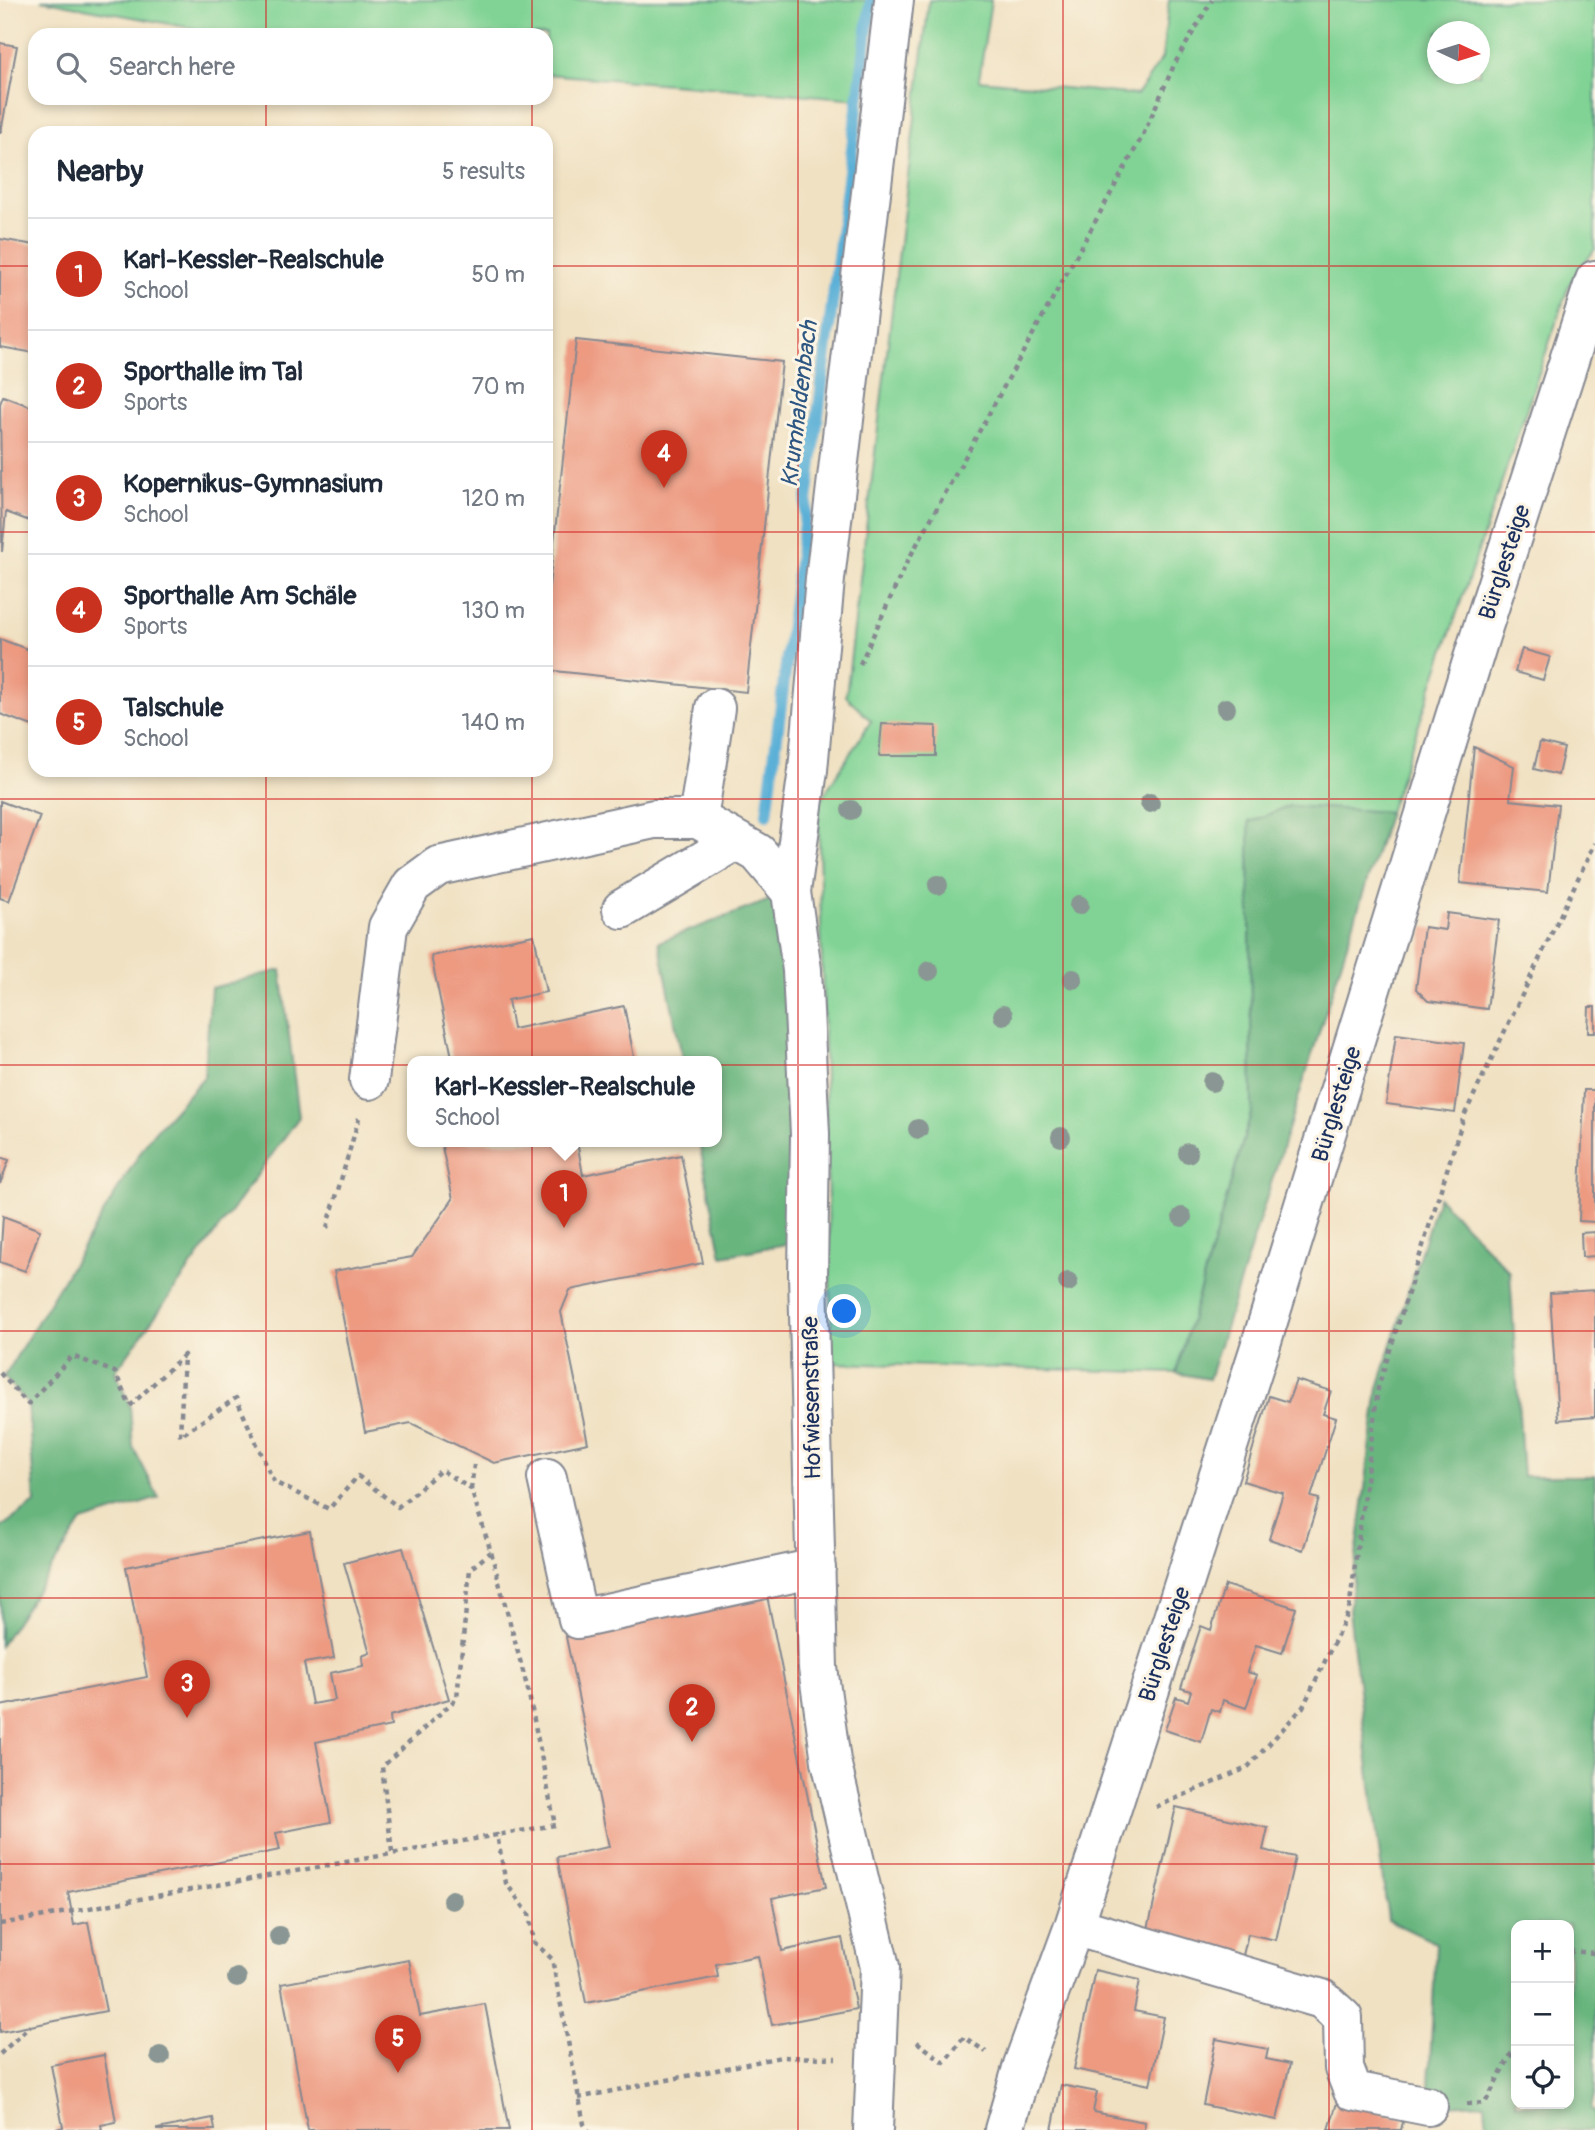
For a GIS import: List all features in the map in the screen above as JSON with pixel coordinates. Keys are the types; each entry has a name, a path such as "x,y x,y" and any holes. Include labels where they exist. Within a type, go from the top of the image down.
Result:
{"street":[{"name":"Hofwiesenstraße","path":"873,2130 880,1967 831,1761 818,1668 808,1275 810,1134 802,970 791,892 808,770 825,579 894,0"},
{"name":"Bürglesteige","path":"1004,2130 1023,2065 1074,1926 1261,1344 1480,636 1595,280"},
{"path":"698,819 715,708"},
{"path":"369,1080 388,927 412,885 438,866 654,819 698,819 758,853 791,892"},
{"path":"621,909 736,841"},
{"path":"547,1478 578,1619 816,1569"},
{"path":"1074,1926 1322,1999 1343,2018 1344,2068 1353,2091 1428,2106"}],"path":[{"path":"857,672 906,564 1143,135 1175,63 1212,0"},
{"path":"1104,1830 1247,1768 1303,1707 1349,1611 1378,1388 1464,1116 1595,843"},
{"path":"327,1228 369,1080"},
{"path":"0,1373 27,1404 72,1356 115,1372 130,1406 184,1355 180,1436 236,1398 274,1482 329,1508 358,1476 398,1507 441,1470 471,1489"},
{"path":"0,1924 555,1825 528,1690 471,1489 474,1465"},
{"path":"393,1852 382,1767 457,1698 470,1569 491,1552"},
{"path":"497,1835 506,1883 529,1914 534,1942 552,1959 578,2098 588,2130"},
{"path":"1574,1951 1595,1953"},
{"path":"879,2014 944,2062 964,2037 990,2054 1023,2065"},
{"path":"0,2054 30,2026"},
{"path":"1485,2104 1511,2055"},
{"path":"578,2098 781,2057 876,2059"}],"green space":[{"path":"41,0 871,0 859,99 553,75 553,28 191,28"},
{"path":"929,0 991,0 979,80 1137,95 1162,58 1169,0 1595,0 1595,249 1569,285 1389,812 1289,806 1249,822 1252,1110 1176,1373 832,1363 818,804 871,721 846,696"},
{"path":"1289,806 1389,812 1209,1379 1176,1373 1252,1110 1249,822"},
{"path":"791,892 808,1240 722,1256 700,1147 722,1147 722,1056 682,1056 659,942"},
{"path":"281,970 299,1117 115,1372 130,1406 133,1447 159,1498 82,1522 0,1646 0,1528 35,1503 28,1404 4,1377 149,1138 204,1077 211,988"},
{"path":"1438,1197 1510,1272 1523,1476 1595,1476 1595,2090 1591,2110 1595,2111 1595,2130 1487,2130 1485,2103 1428,2106 1436,1943 1388,1920 1349,1611 1378,1388"}],"building":[{"path":"0,43 17,46 1,132 0,132"},
{"path":"0,239 28,244 28,352 0,347"},
{"path":"576,340 782,362 746,692 553,671 553,550"},
{"path":"3,396 28,405 28,520 6,512 2,552 0,404"},
{"path":"0,639 28,649 28,724 0,714"},
{"path":"1522,649 1550,657 1543,680 1515,672"},
{"path":"882,724 936,726 936,756 879,756"},
{"path":"1540,742 1564,748 1558,775 1534,769"},
{"path":"1474,747 1514,766 1510,800 1558,805 1548,892 1460,883"},
{"path":"0,801 40,816 9,901 0,898"},
{"path":"1447,913 1499,920 1487,1009 1428,1001 1416,989 1424,927 1445,930"},
{"path":"534,935 546,992 508,1000 513,1029 624,1006 634,1056 452,1056 431,956"},
{"path":"1589,1007 1595,1007 1595,1033 1588,1033"},
{"path":"1396,1034 1464,1043 1455,1113 1386,1104"},
{"path":"1584,1090 1595,1090 1595,1222 1579,1221"},
{"path":"442,1147 578,1147 583,1175 681,1155 703,1263 570,1290 561,1312 588,1443 494,1463 411,1423 365,1432 334,1271 412,1257 453,1199"},
{"path":"0,1157 9,1160 0,1184"},
{"path":"3,1216 40,1230 25,1271 0,1262"},
{"path":"1595,1232 1595,1256 1582,1257 1581,1233"},
{"path":"1595,1290 1595,1417 1558,1420 1550,1293"},
{"path":"1296,1380 1331,1391 1323,1414 1336,1418 1311,1497 1319,1499 1303,1550 1269,1539 1283,1493 1243,1481 1269,1396 1288,1402"},
{"path":"310,1531 334,1658 304,1663 312,1704 335,1700 330,1673 363,1666 362,1656 370,1653 344,1563 403,1548 449,1699 390,1716 391,1726 316,1742 331,1822 276,1833 280,1850 68,1892 74,1925 88,1922 106,2011 0,2032 0,1706 147,1677 126,1567"},
{"path":"1225,1585 1296,1608 1282,1653 1256,1645 1247,1672 1257,1675 1246,1708 1223,1700 1220,1712 1211,1709 1201,1742 1165,1730 1176,1697 1188,1701 1191,1691 1181,1688 1201,1626 1211,1630"},
{"path":"767,1596 826,1887 772,1898 782,1951 842,1938 856,2009 772,2025 758,1956 716,1964 718,1977 586,2003 557,1857 609,1847 566,1637"},
{"path":"1176,1807 1268,1828 1263,1850 1295,1857 1276,1940 1248,1934 1241,1964 1145,1942"},
{"path":"409,1960 420,2016 485,2004 509,2130 308,2130 281,1984"},
{"path":"1095,1970 1140,1980 1134,2011 1164,2017 1150,2085 1074,2069"},
{"path":"1216,2039 1268,2049 1266,2059 1290,2064 1277,2120 1203,2105"},
{"path":"104,2055 116,2122 101,2125 102,2130 53,2130 63,2127 51,2065"},
{"path":"1061,2085 1097,2092 1093,2112 1145,2122 1144,2130 1052,2130"},
{"path":"1338,2099 1404,2118 1401,2130 1329,2130"},
{"path":"213,2118 215,2130 157,2130 157,2129"}],"waterway":[{"name":"Krumhaldenbach","path":"767,814 871,0"}],"place":[{"name":"Sporthalle Am Schäle","path":"664,488"},
{"name":"Karl-Kessler-Realschule","path":"564,1228"},
{"name":"Kopernikus-Gymnasium","path":"187,1718"},
{"name":"Sporthalle im Tal","path":"692,1742"},
{"name":"Talschule","path":"398,2073"}]}
